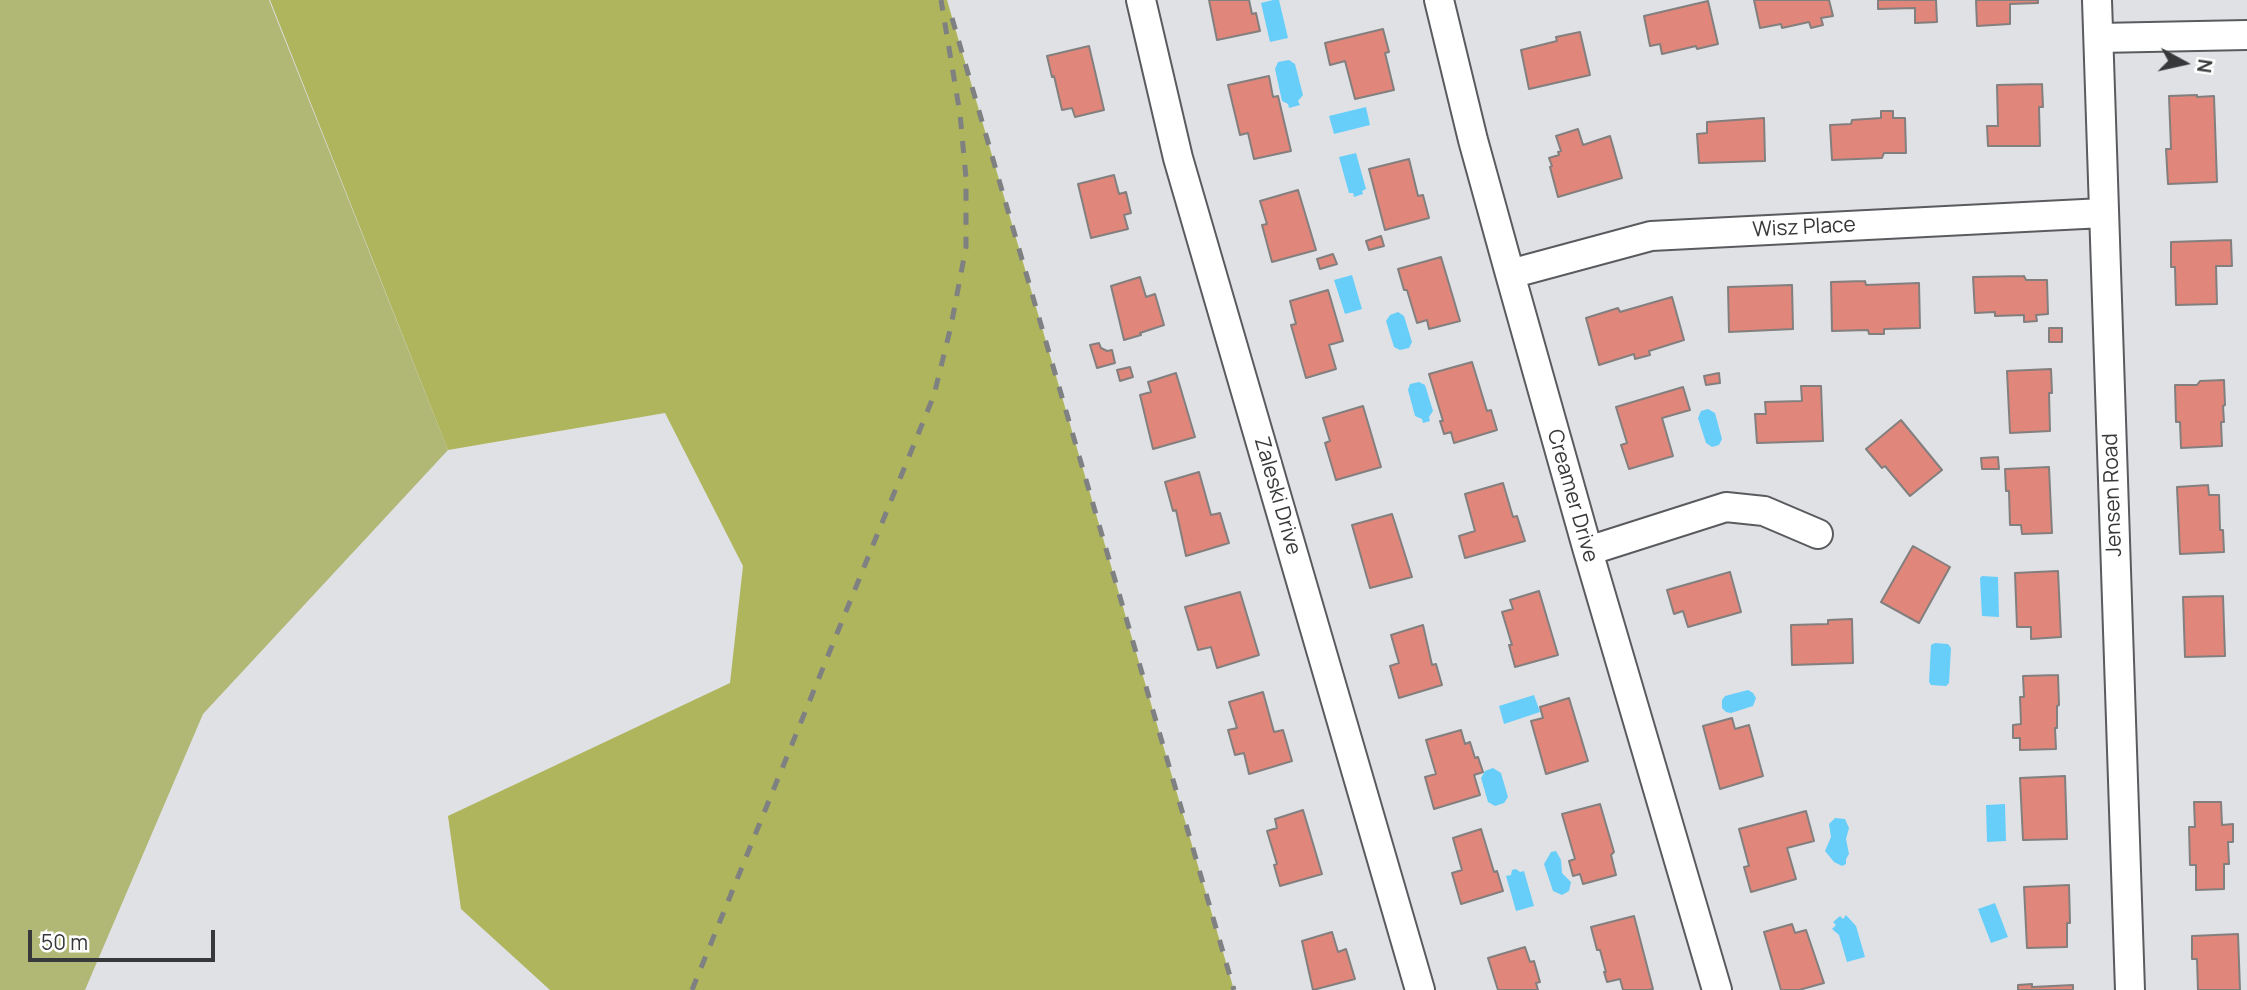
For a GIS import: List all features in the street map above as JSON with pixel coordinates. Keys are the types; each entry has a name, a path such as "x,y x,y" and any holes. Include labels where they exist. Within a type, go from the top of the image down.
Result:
{"street":[{"name":"Zaleski Drive","path":"1141,0 1178,158 1420,990"},
{"name":"Jensen Road","path":"2097,0 2130,990"},
{"name":"Creamer Drive","path":"1442,1 1473,140 1510,274 1717,990"},
{"path":"2099,38 2247,35"},
{"name":"Wisz Place","path":"1510,274 1651,236 2103,213"},
{"path":"1588,551 1726,507 1764,511 1818,534"}],"green space":[{"path":"0,0 269,0 448,450 203,714 85,990 0,990"},
{"path":"270,0 947,0 1234,990 550,990 461,909 448,816 730,683 743,566 665,413 448,450"}],"water":[{"path":"1279,0 1288,38 1270,42 1261,3"},
{"path":"1289,60 1295,64 1303,95 1298,101 1300,105 1289,108 1288,104 1282,101 1275,69 1278,62"},
{"path":"1366,107 1370,125 1334,134 1329,116"},
{"path":"1356,153 1366,189 1362,191 1363,194 1354,197 1353,193 1349,193 1339,157"},
{"path":"1352,275 1362,309 1345,314 1334,280"},
{"path":"1398,312 1404,316 1412,342 1409,348 1400,350 1394,347 1386,321 1390,315"},
{"path":"1419,382 1425,385 1433,411 1429,417 1430,421 1423,423 1422,419 1415,416 1408,390 1410,384"},
{"path":"1708,409 1715,413 1722,439 1719,445 1712,447 1706,443 1698,418 1701,411"},
{"path":"1982,576 1998,577 1999,617 1982,616"},
{"path":"1948,644 1951,648 1949,683 1946,686 1931,685 1929,682 1931,645"},
{"path":"1748,690 1756,698 1753,706 1731,713 1722,708 1725,696"},
{"path":"1534,695 1540,712 1504,724 1499,706"},
{"path":"1493,768 1501,773 1508,797 1504,803 1495,806 1488,802 1481,778 1485,771"},
{"path":"2005,804 2006,841 1987,842 1986,805"},
{"path":"1835,818 1845,819 1849,828 1846,839 1849,854 1846,864 1842,866 1834,862 1825,851 1831,837 1829,824"},
{"path":"1556,851 1561,860 1562,873 1571,882 1569,891 1562,895 1553,891 1544,864 1551,852"},
{"path":"1516,869 1524,871 1534,906 1516,911 1506,876"},
{"path":"1995,903 2008,937 1991,943 1978,909"},
{"path":"1846,915 1856,926 1865,957 1847,962 1839,935 1832,929 1836,925 1833,922"}],"building":[{"path":"1209,0 1249,0 1252,14 1256,13 1260,31 1217,40"},
{"path":"1754,0 1829,0 1833,16 1821,18 1823,25 1811,28 1809,22 1782,28 1781,24 1760,28"},
{"path":"1878,0 1936,0 1937,22 1915,23 1915,8 1878,9"},
{"path":"1978,0 2038,0 2038,3 2010,4 2010,24 1977,26"},
{"path":"1708,1 1718,44 1662,54 1660,44 1650,46 1644,16"},
{"path":"1383,29 1389,52 1385,53 1394,90 1355,99 1345,61 1330,65 1325,43"},
{"path":"1580,32 1590,75 1529,89 1521,50 1557,41 1556,37"},
{"path":"1089,46 1104,110 1075,117 1072,108 1062,110 1047,56"},
{"path":"1269,76 1273,97 1278,96 1291,151 1254,159 1248,133 1240,135 1228,85"},
{"path":"2042,84 2043,107 2039,107 2040,146 1988,146 1987,126 1998,126 1997,85"},
{"path":"2169,96 2214,96 2217,182 2168,184 2166,149 2171,149"},
{"path":"1881,111 1893,111 1893,118 1905,118 1906,153 1884,153 1882,158 1832,160 1830,125 1881,118"},
{"path":"1764,118 1765,161 1699,163 1697,134 1707,133 1707,122"},
{"path":"1578,129 1583,145 1610,136 1622,178 1558,197 1549,158 1559,155 1558,152 1561,151 1556,136"},
{"path":"1409,159 1418,196 1423,195 1429,218 1385,230 1369,169"},
{"path":"1114,175 1119,194 1126,192 1131,213 1124,215 1128,229 1091,238 1078,184"},
{"path":"1298,190 1316,250 1272,262 1262,225 1267,224 1260,201"},
{"path":"1381,236 1384,246 1369,250 1366,241"},
{"path":"2231,240 2232,266 2216,266 2217,304 2176,305 2171,242"},
{"path":"1333,254 1337,264 1320,269 1317,259"},
{"path":"1441,257 1460,321 1429,329 1427,320 1417,323 1398,269"},
{"path":"2024,276 2026,280 2047,280 2048,314 2036,315 2037,321 2024,322 2024,315 1995,316 1995,312 1975,313 1973,277"},
{"path":"1140,277 1146,297 1155,294 1164,325 1124,340 1111,286"},
{"path":"1865,281 1866,285 1919,283 1920,328 1884,329 1884,334 1869,334 1868,330 1832,331 1831,282"},
{"path":"1792,285 1793,329 1729,332 1728,287"},
{"path":"1328,290 1343,341 1329,345 1336,369 1306,378 1291,325 1296,324 1290,301"},
{"path":"1672,297 1684,340 1649,351 1650,355 1635,359 1634,354 1599,365 1586,318 1618,308 1620,312"},
{"path":"2049,328 2062,328 2062,342 2049,342"},
{"path":"1099,343 1101,348 1112,350 1115,363 1097,368 1090,345"},
{"path":"1472,362 1487,411 1491,410 1497,430 1454,443 1451,432 1444,434 1440,421 1443,421 1429,374"},
{"path":"1130,367 1133,377 1120,381 1117,370"},
{"path":"2051,369 2050,431 2010,433 2007,371"},
{"path":"1176,373 1195,437 1153,449 1140,395 1151,392 1148,382"},
{"path":"1719,373 1720,383 1706,385 1704,376"},
{"path":"2224,380 2222,446 2181,448 2180,422 2176,422 2175,385 2197,385 2200,381"},
{"path":"1801,386 1821,386 1823,441 1757,443 1755,414 1766,414 1765,402 1802,401"},
{"path":"1683,387 1690,410 1662,418 1673,456 1629,469 1621,445 1627,443 1616,407"},
{"path":"1363,406 1381,467 1336,480 1325,443 1330,441 1323,418"},
{"path":"1901,420 1942,470 1910,496 1885,466 1882,468 1866,449"},
{"path":"1998,457 1999,469 1982,469 1981,458"},
{"path":"2049,467 2052,533 2022,534 2021,525 2010,525 2005,469"},
{"path":"1199,472 1211,515 1220,513 1229,543 1186,556 1176,510 1173,511 1165,482"},
{"path":"1503,483 1513,517 1517,516 1525,541 1465,558 1459,536 1475,531 1465,494"},
{"path":"2208,485 2209,495 2219,495 2224,552 2180,554 2177,487"},
{"path":"1392,514 1412,577 1370,588 1352,525"},
{"path":"1913,546 1950,567 1919,623 1881,602"},
{"path":"2058,571 2061,637 2031,639 2031,627 2017,627 2015,573"},
{"path":"1730,572 1741,612 1688,627 1683,611 1674,614 1667,590"},
{"path":"1539,591 1558,655 1515,667 1509,645 1512,645 1502,612 1513,609 1510,600"},
{"path":"1240,592 1259,655 1217,668 1211,647 1198,650 1185,607"},
{"path":"2223,596 2225,656 2185,657 2183,597"},
{"path":"1852,619 1853,663 1792,665 1791,625 1828,624 1828,620"},
{"path":"1423,625 1432,665 1436,664 1442,685 1399,698 1390,666 1399,663 1391,635"},
{"path":"2058,675 2056,749 2020,750 2020,738 2013,738 2013,725 2021,724 2020,697 2024,697 2023,676"},
{"path":"1263,692 1274,732 1283,730 1292,761 1249,774 1244,753 1235,755 1228,730 1237,728 1229,702"},
{"path":"1569,698 1588,761 1546,774 1531,721 1543,718 1540,707"},
{"path":"1732,718 1735,729 1749,725 1763,776 1720,789 1703,726"},
{"path":"1461,730 1465,744 1470,742 1483,772 1474,775 1480,795 1434,809 1425,777 1436,774 1426,740"},
{"path":"2065,776 2067,839 2023,840 2020,778"},
{"path":"2194,802 2221,802 2222,825 2233,824 2233,842 2228,842 2229,864 2224,864 2224,889 2196,890 2196,865 2190,865 2189,827 2195,827"},
{"path":"1600,804 1614,852 1611,855 1616,875 1583,884 1580,874 1573,876 1569,861 1575,859 1562,814"},
{"path":"1303,810 1322,874 1280,886 1274,865 1277,864 1267,831 1277,828 1275,819"},
{"path":"1806,811 1814,841 1787,848 1796,879 1751,892 1744,867 1749,866 1739,829"},
{"path":"1481,829 1494,872 1497,871 1503,891 1461,904 1452,873 1462,870 1453,838"},
{"path":"2069,885 2070,923 2067,923 2067,947 2027,948 2024,887"},
{"path":"1634,916 1653,989 1623,990 1620,979 1607,982 1600,950 1597,950 1591,927"},
{"path":"1792,924 1795,933 1806,930 1824,983 1799,990 1781,990 1764,932"},
{"path":"1332,932 1338,952 1346,949 1355,979 1313,990 1302,941"},
{"path":"2238,934 2240,990 2198,990 2197,959 2192,959 2192,936"},
{"path":"1525,947 1530,962 1534,961 1540,982 1536,983 1538,990 1498,990 1488,958"},
{"path":"2032,984 2032,987 2073,985 2073,990 2018,990 2018,985"}],"railway":[{"path":"692,990 934,395 966,247 966,178 960,114 941,0"},
{"path":"952,18 1234,990"}]}
